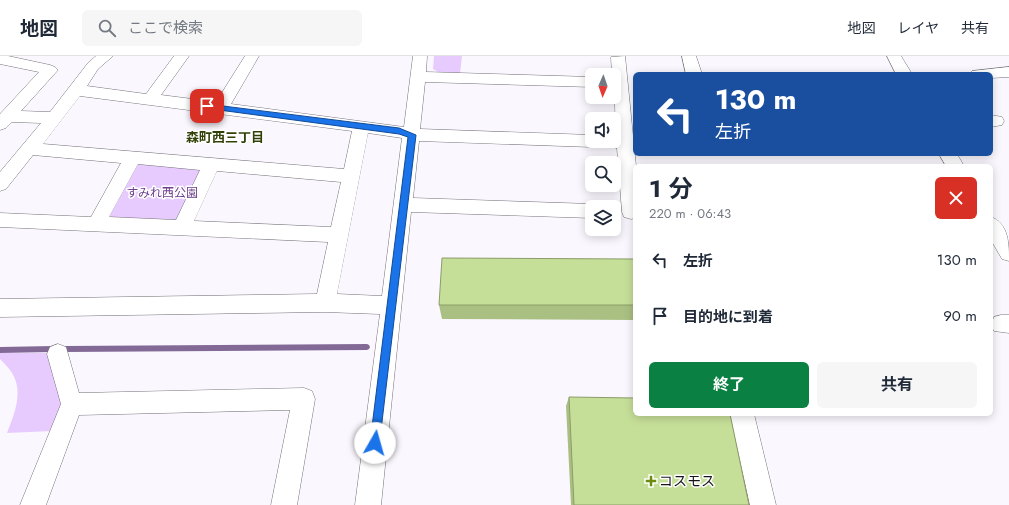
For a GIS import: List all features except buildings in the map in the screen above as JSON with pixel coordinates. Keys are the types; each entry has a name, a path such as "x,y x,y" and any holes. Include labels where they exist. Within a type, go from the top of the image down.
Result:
{"street":[{"path":"0,184 54,118 93,66 106,56"},
{"path":"150,99 182,56"},
{"path":"221,108 252,56"},
{"path":"368,505 404,205 420,56"},
{"path":"689,56 693,72"},
{"path":"894,56 903,72"},
{"path":"618,57 623,87 627,212"},
{"path":"0,60 50,70 4,120"},
{"path":"993,73 1009,72"},
{"path":"418,78 585,82"},
{"path":"76,90 399,131 412,135 585,140"},
{"path":"4,120 54,118"},
{"path":"326,303 338,235 361,126"},
{"path":"621,142 625,142"},
{"path":"29,149 351,176"},
{"path":"96,224 133,158"},
{"path":"182,228 211,164"},
{"path":"404,205 585,211"},
{"path":"0,220 338,235"},
{"path":"993,229 1009,253"},
{"path":"0,308 326,303 392,305"},
{"path":"33,505 72,404 58,354"},
{"path":"72,404 304,399 284,505"},
{"path":"742,416 763,505"}],"green space":[{"path":"434,56 462,56 460,74 440,73 433,69"},
{"name":"すみれ西公園","path":"139,164 198,169 202,172 181,217 175,220 112,218 108,213 134,167"},
{"path":"0,353 50,353 63,405 52,431 7,433 15,411 18,396 16,380 8,367 0,359"}],"waterway":[{"path":"65,349 367,347"},
{"path":"0,350 53,349"}],"place":[{"name":"コスモス","path":"651,481"}],"district":[{"name":"森町西三丁目","path":"225,137"}],"route":[{"path":"207,106 399,131 412,135 375,443"}]}
